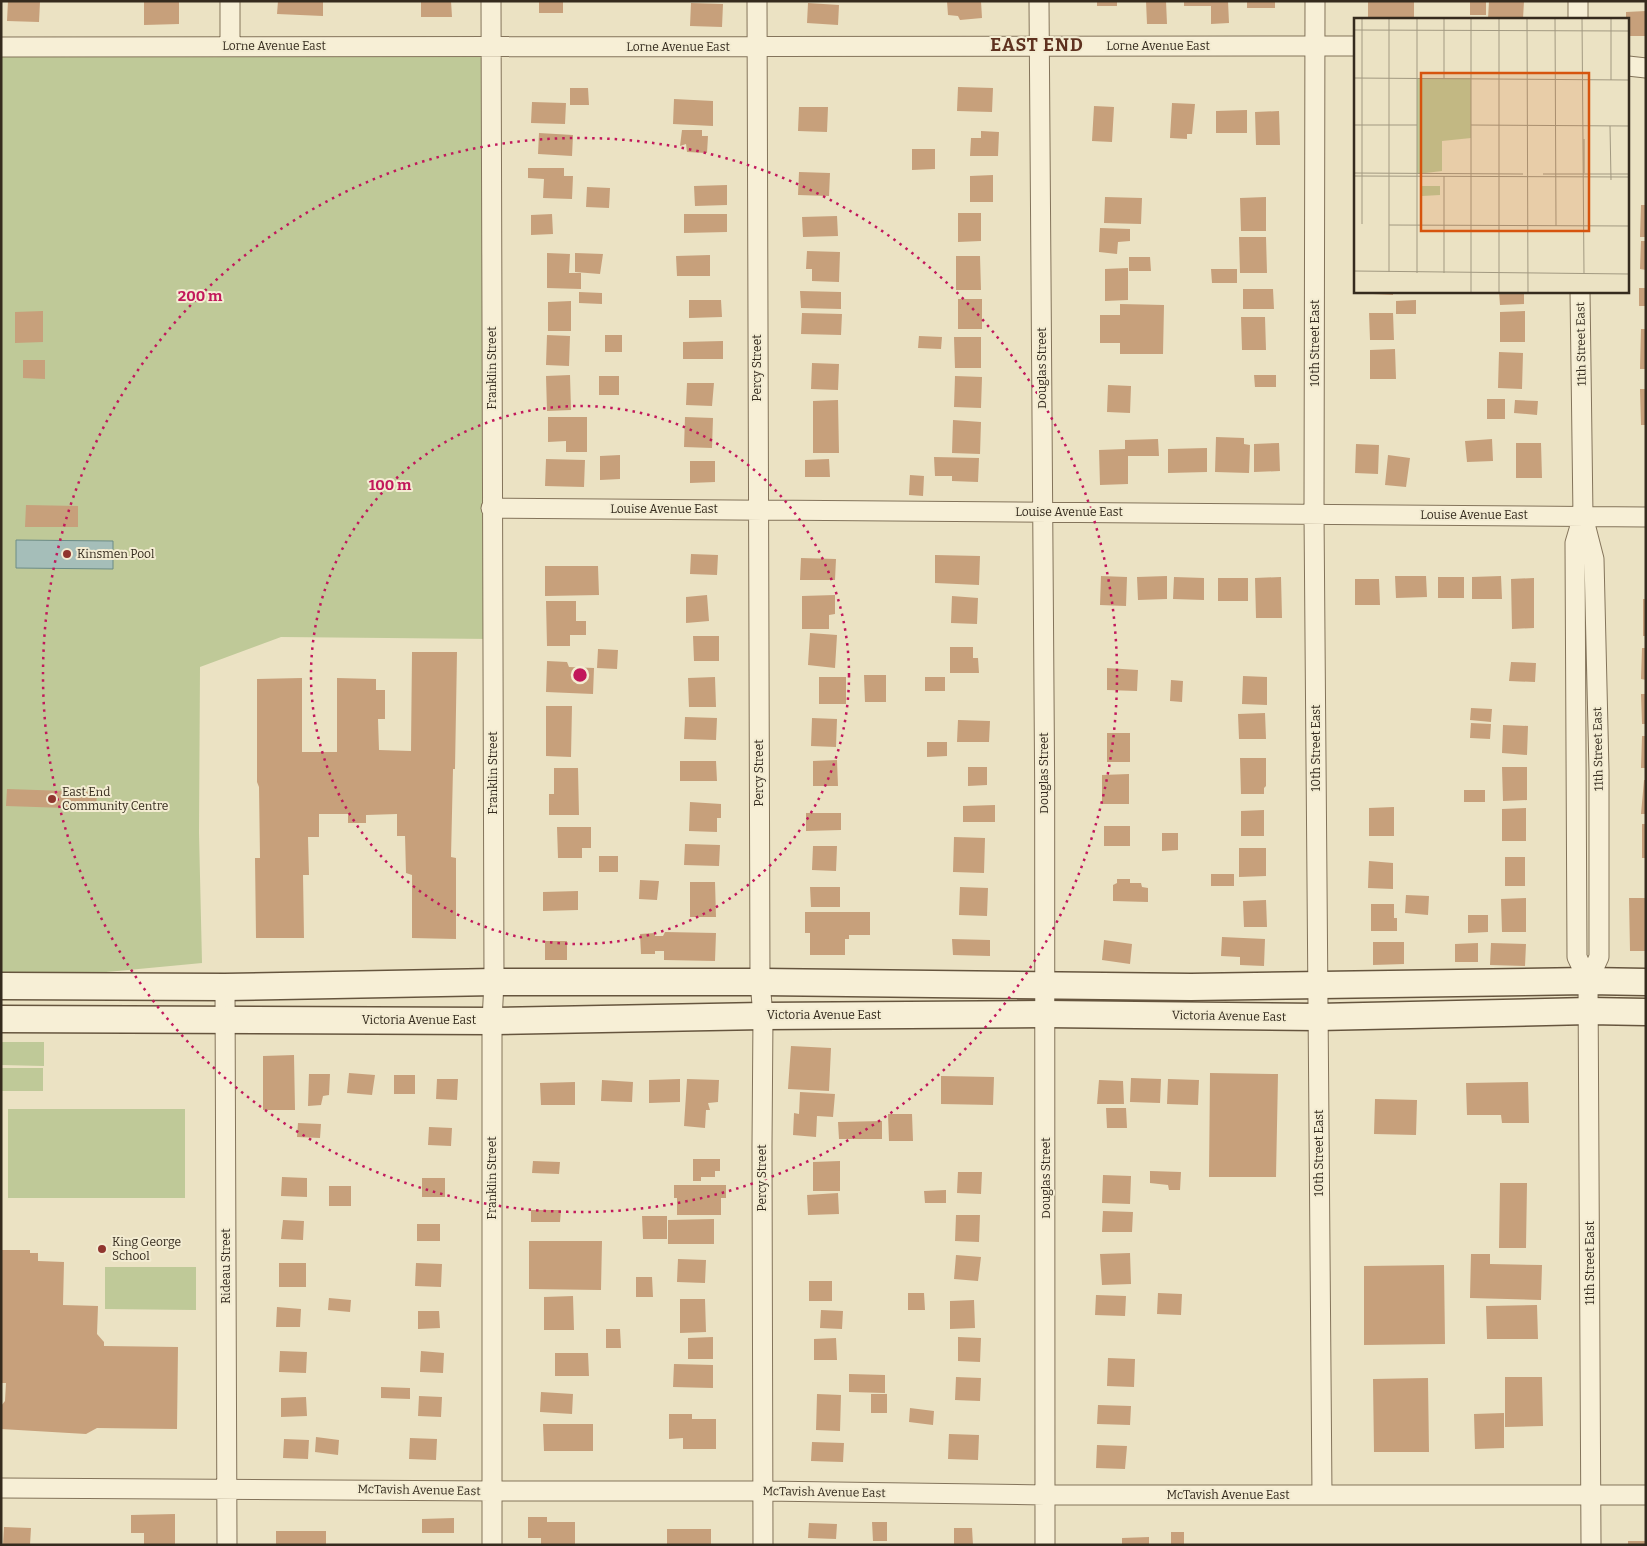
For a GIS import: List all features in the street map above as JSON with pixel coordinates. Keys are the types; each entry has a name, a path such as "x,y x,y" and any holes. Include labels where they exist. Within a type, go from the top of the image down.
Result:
{"main road":[{"path":"1,986 225,988 494,982 760,982 1191,987 1588,981 1646,982"},
{"name":"Victoria Avenue East","path":"1,1019 492,1021 763,1016 1046,1014 1318,1017 1589,1011 1646,1012"}],"street":[{"path":"230,1 230,46"},
{"name":"Franklin Street","path":"491,1 494,982 492,1021 492,1545"},
{"name":"Percy Street","path":"757,1 760,982 763,1016 763,1545"},
{"name":"Douglas Street","path":"1039,1 1042,179 1042,512 1046,1014 1045,1545"},
{"name":"10th Street East","path":"1315,1 1314,514 1322,1495"},
{"path":"1578,1 1578,18"},
{"name":"Lorne Avenue East","path":"1,47 1354,46"},
{"path":"1630,66 1646,68"},
{"name":"11th Street East","path":"1580,292 1583,516 1594,559 1599,771 1599,957 1588,981 1591,1545"},
{"name":"Louise Avenue East","path":"492,508 1646,517"},
{"name":"Rideau Street","path":"225,988 227,1545"},
{"name":"McTavish Avenue East","path":"1,1488 763,1491 1045,1495 1646,1495"}],"green space":[{"path":"1,47 491,47 493,639 281,637 200,667 199,833 202,963 1,982"},
{"path":"1,1042 44,1042 44,1066 1,1065"},
{"path":"1,1068 43,1068 43,1091 1,1091"},
{"path":"8,1109 185,1109 185,1198 8,1198"},
{"path":"105,1267 196,1267 196,1310 105,1309"}],"water":[{"path":"16,540 113,541 113,569 16,568"}],"building":[{"path":"8,1 40,2 39,22 7,21"},
{"path":"144,1 179,1 179,24 144,25"},
{"path":"278,1 323,1 323,16 277,14"},
{"path":"421,1 451,1 452,17 421,17"},
{"path":"539,1 563,1 563,13 539,13"},
{"path":"947,1 981,1 982,18 960,20 958,16 948,15"},
{"path":"1097,1 1117,1 1117,6 1097,6"},
{"path":"1146,1 1166,1 1167,24 1147,24"},
{"path":"1184,1 1228,1 1229,23 1211,24 1211,6 1184,6"},
{"path":"1247,1 1275,1 1275,8 1247,8"},
{"path":"1368,1 1414,1 1414,18 1368,18"},
{"path":"1470,1 1486,1 1486,15 1470,15"},
{"path":"1489,1 1524,1 1523,18 1488,18"},
{"path":"691,3 723,4 722,27 690,26"},
{"path":"808,3 839,5 838,25 807,23"},
{"path":"1646,11 1646,36 1630,36 1630,18 1626,18 1626,12"},
{"path":"958,87 993,88 992,112 957,111"},
{"path":"570,88 588,88 589,105 570,105"},
{"path":"674,99 713,101 713,126 673,124"},
{"path":"532,102 566,103 565,124 531,123"},
{"path":"1172,103 1195,104 1192,134 1187,134 1187,139 1170,138"},
{"path":"1094,106 1114,107 1112,142 1092,141"},
{"path":"799,107 828,107 827,132 798,131"},
{"path":"1247,110 1247,133 1216,133 1216,111"},
{"path":"1279,111 1280,145 1256,145 1255,112"},
{"path":"682,130 702,130 702,136 708,136 707,153 687,152 686,144 680,146"},
{"path":"981,131 999,132 998,156 970,156 971,138 981,138"},
{"path":"539,133 573,135 572,156 538,154"},
{"path":"912,149 935,149 935,169 912,170"},
{"path":"528,168 564,168 564,176 573,176 572,199 543,198 544,179 528,178"},
{"path":"799,172 830,173 829,196 798,195"},
{"path":"993,175 993,202 970,202 970,176"},
{"path":"727,185 727,205 695,206 694,186"},
{"path":"587,187 610,188 609,208 586,207"},
{"path":"1105,197 1142,198 1141,224 1104,223"},
{"path":"1266,197 1266,231 1241,231 1240,198"},
{"path":"1641,205 1646,205 1646,237 1640,237"},
{"path":"958,213 981,213 981,241 958,242"},
{"path":"552,214 553,234 531,235 531,215"},
{"path":"684,214 727,214 727,232 684,233"},
{"path":"837,216 838,236 803,237 802,217"},
{"path":"1100,228 1130,229 1130,241 1118,242 1117,254 1099,252"},
{"path":"1239,237 1266,237 1267,273 1240,273"},
{"path":"1641,241 1646,241 1646,270 1640,269"},
{"path":"807,251 840,252 839,282 812,281 812,269 806,269"},
{"path":"547,253 570,254 569,273 581,273 581,289 547,288"},
{"path":"575,253 603,254 600,274 575,272"},
{"path":"710,255 710,276 677,276 676,256"},
{"path":"956,256 980,256 981,290 956,290"},
{"path":"1129,257 1150,257 1151,271 1129,271"},
{"path":"1128,268 1128,300 1105,301 1105,269"},
{"path":"1211,269 1237,269 1237,283 1212,283"},
{"path":"1639,288 1646,288 1646,306 1639,306"},
{"path":"1243,289 1273,289 1274,309 1243,309"},
{"path":"800,291 841,292 841,309 801,308"},
{"path":"579,292 602,293 602,304 579,303"},
{"path":"1373,292 1393,292 1393,295 1373,294"},
{"path":"1499,292 1524,292 1524,304 1500,305"},
{"path":"958,299 982,299 982,329 958,329"},
{"path":"689,300 721,300 722,317 689,318"},
{"path":"1416,300 1416,314 1396,314 1396,301"},
{"path":"571,301 571,331 548,331 548,302"},
{"path":"1120,304 1164,305 1163,354 1120,354 1120,343 1100,343 1100,315 1120,315"},
{"path":"43,311 43,342 15,343 15,312"},
{"path":"1525,311 1525,342 1500,342 1500,312"},
{"path":"802,313 842,314 841,335 801,334"},
{"path":"1369,313 1393,313 1394,340 1370,340"},
{"path":"1241,317 1265,317 1266,350 1242,350"},
{"path":"1641,329 1646,329 1646,369 1640,369"},
{"path":"547,335 570,336 569,366 546,365"},
{"path":"605,335 622,335 622,352 605,352"},
{"path":"919,336 942,337 941,349 918,348"},
{"path":"954,337 981,337 981,368 955,368"},
{"path":"723,341 723,359 683,359 683,342"},
{"path":"1395,349 1396,379 1370,379 1370,350"},
{"path":"1499,352 1523,353 1522,389 1498,388"},
{"path":"23,360 45,360 45,379 23,378"},
{"path":"812,363 839,364 838,390 811,389"},
{"path":"570,375 571,410 547,411 546,376"},
{"path":"1254,375 1276,375 1276,387 1255,387"},
{"path":"599,376 619,376 619,395 599,395"},
{"path":"955,376 982,377 981,408 954,407"},
{"path":"687,383 714,383 712,406 686,405"},
{"path":"1108,385 1131,386 1130,413 1107,412"},
{"path":"1640,389 1646,389 1646,425 1641,425"},
{"path":"1487,399 1505,399 1505,419 1487,419"},
{"path":"838,400 839,453 813,453 813,401"},
{"path":"1515,400 1538,401 1537,415 1514,413"},
{"path":"548,417 587,417 587,452 566,452 566,441 548,442"},
{"path":"685,417 713,418 712,448 684,447"},
{"path":"953,420 981,422 980,454 952,453"},
{"path":"1216,437 1244,438 1244,444 1250,445 1249,473 1215,472"},
{"path":"1158,439 1159,456 1128,456 1128,484 1100,485 1099,450 1125,449 1125,440"},
{"path":"1492,439 1493,461 1467,462 1465,441"},
{"path":"1279,443 1280,471 1254,472 1254,444"},
{"path":"1516,443 1541,443 1542,478 1516,478"},
{"path":"1356,444 1379,445 1378,474 1355,473"},
{"path":"1207,448 1207,472 1168,473 1168,449"},
{"path":"620,455 620,479 600,480 600,456"},
{"path":"1388,455 1410,458 1406,487 1385,485"},
{"path":"934,457 979,458 978,482 952,481 952,476 935,476"},
{"path":"546,459 585,460 584,487 545,486"},
{"path":"829,459 830,477 805,477 805,460"},
{"path":"690,461 715,461 715,482 690,483"},
{"path":"910,475 924,476 923,496 909,495"},
{"path":"26,505 78,506 78,527 25,527"},
{"path":"691,554 718,555 717,575 690,574"},
{"path":"935,555 980,556 979,585 935,583"},
{"path":"801,558 836,559 835,580 800,580"},
{"path":"545,566 598,566 599,595 545,596"},
{"path":"1101,576 1127,577 1126,606 1100,605"},
{"path":"1167,576 1167,599 1138,600 1137,577"},
{"path":"1395,576 1426,576 1427,597 1396,598"},
{"path":"1501,576 1502,599 1472,599 1472,577"},
{"path":"1174,577 1204,578 1204,600 1173,599"},
{"path":"1281,577 1282,618 1256,618 1255,578"},
{"path":"1438,577 1464,577 1464,598 1438,598"},
{"path":"1218,578 1248,578 1248,601 1218,601"},
{"path":"1534,578 1534,628 1512,629 1511,579"},
{"path":"1355,579 1379,579 1380,605 1355,605"},
{"path":"707,595 709,621 686,623 686,597"},
{"path":"835,595 835,614 829,615 829,629 802,629 802,596"},
{"path":"952,596 978,598 977,624 951,623"},
{"path":"1643,599 1646,599 1646,636 1643,636"},
{"path":"546,601 576,601 576,621 586,621 586,635 570,635 570,646 547,646"},
{"path":"810,633 837,635 835,668 808,665"},
{"path":"693,636 719,636 719,661 694,661"},
{"path":"950,647 973,647 973,658 978,658 979,673 950,673"},
{"path":"1642,648 1646,648 1646,680 1641,679"},
{"path":"598,649 618,650 617,669 597,668"},
{"path":"412,652 457,652 451,857 456,858 456,939 412,938 412,875 406,873 405,836 397,836 397,814 366,815 366,823 348,823 348,814 319,814 319,837 308,837 309,875 303,875 304,938 256,938 255,858 260,858 259,787 257,782 257,679 302,678 302,752 337,752 337,678 376,679 376,690 385,690 385,719 378,719 379,750 411,751"},
{"path":"547,661 567,662 569,667 594,668 593,694 546,692"},
{"path":"1511,662 1536,663 1535,682 1509,681"},
{"path":"1107,668 1138,670 1137,691 1107,690"},
{"path":"864,675 886,675 886,702 865,702"},
{"path":"1243,676 1267,677 1267,705 1242,704"},
{"path":"715,677 716,707 689,707 688,678"},
{"path":"819,677 846,677 846,704 819,704"},
{"path":"925,677 945,677 945,691 925,691"},
{"path":"1171,680 1183,681 1182,702 1170,701"},
{"path":"1641,694 1646,694 1646,724 1642,724"},
{"path":"546,706 572,706 571,757 546,756"},
{"path":"1471,708 1492,709 1491,722 1470,720"},
{"path":"1265,713 1266,739 1239,739 1238,714"},
{"path":"685,717 717,718 716,740 684,739"},
{"path":"812,718 837,719 836,747 811,746"},
{"path":"958,720 990,721 989,742 957,742"},
{"path":"1471,723 1491,724 1490,739 1470,738"},
{"path":"1503,725 1528,726 1527,755 1502,753"},
{"path":"1107,733 1130,733 1130,762 1107,762"},
{"path":"1642,736 1646,736 1646,768 1641,768"},
{"path":"927,742 947,742 947,756 927,757"},
{"path":"1240,758 1266,758 1266,786 1264,794 1241,794"},
{"path":"837,760 838,786 813,786 813,761"},
{"path":"680,761 716,761 717,781 680,781"},
{"path":"968,767 987,767 987,785 968,786"},
{"path":"1502,767 1527,767 1527,800 1503,801"},
{"path":"554,768 578,768 579,815 549,815 549,794 554,794"},
{"path":"1129,774 1129,804 1102,804 1102,775"},
{"path":"1644,780 1646,780 1646,814 1641,814"},
{"name":"East End Community Centre","path":"7,789 97,792 96,809 6,806"},
{"path":"1464,790 1485,790 1485,802 1464,802"},
{"path":"690,802 721,804 721,818 717,818 717,832 689,831"},
{"path":"995,805 995,822 963,822 963,806"},
{"path":"1394,807 1394,836 1369,836 1369,808"},
{"path":"1526,808 1526,841 1502,841 1502,809"},
{"path":"1264,810 1264,836 1241,836 1241,811"},
{"path":"806,813 841,813 841,830 806,831"},
{"path":"1642,824 1646,824 1646,858 1642,858"},
{"path":"1104,826 1130,826 1130,846 1104,846"},
{"path":"557,827 591,827 591,848 582,848 582,858 558,858"},
{"path":"1162,833 1178,833 1178,850 1162,851"},
{"path":"954,837 985,838 984,873 953,872"},
{"path":"685,844 720,845 719,866 684,865"},
{"path":"813,846 837,846 836,871 812,870"},
{"path":"1239,848 1266,848 1266,876 1239,877"},
{"path":"599,856 618,856 618,872 599,872"},
{"path":"1505,857 1525,857 1525,886 1505,886"},
{"path":"1369,861 1393,863 1393,889 1368,888"},
{"path":"1211,874 1234,874 1234,886 1211,886"},
{"path":"1117,879 1130,879 1130,883 1141,883 1142,887 1148,888 1148,902 1113,901 1113,885 1117,883"},
{"path":"640,880 659,881 657,900 639,899"},
{"path":"690,882 715,882 716,917 690,917"},
{"path":"810,887 840,887 840,907 811,907"},
{"path":"960,887 988,888 987,916 959,915"},
{"path":"578,891 578,910 543,911 543,892"},
{"path":"1406,895 1429,896 1428,915 1405,913"},
{"path":"1526,898 1526,932 1502,932 1501,899"},
{"path":"1629,898 1646,898 1646,951 1630,951"},
{"path":"1266,900 1267,927 1244,927 1243,901"},
{"path":"1371,904 1394,904 1394,918 1397,918 1397,931 1371,931"},
{"path":"805,912 870,912 870,935 849,935 849,939 845,939 845,955 810,955 810,933 805,933"},
{"path":"1468,915 1488,915 1488,932 1468,933"},
{"path":"665,932 716,933 715,961 664,960 664,951 655,951 655,954 641,954 640,934 655,933 655,936 663,936"},
{"path":"1222,937 1265,939 1264,966 1240,965 1240,957 1221,956"},
{"path":"952,939 990,940 990,956 953,955"},
{"path":"1104,940 1132,944 1130,964 1102,960"},
{"path":"545,941 567,941 567,960 545,960"},
{"path":"1373,942 1404,942 1404,964 1373,965"},
{"path":"1478,943 1478,962 1455,962 1455,944"},
{"path":"1491,943 1526,944 1525,966 1490,965"},
{"path":"791,1046 831,1048 829,1091 788,1089"},
{"path":"294,1055 295,1110 263,1110 263,1056"},
{"path":"349,1073 375,1075 372,1095 347,1093"},
{"path":"1210,1073 1278,1074 1276,1177 1209,1177"},
{"path":"309,1074 330,1074 329,1095 323,1096 321,1105 308,1106"},
{"path":"394,1075 415,1075 415,1094 394,1094"},
{"path":"941,1076 994,1077 993,1105 941,1104"},
{"path":"1131,1078 1161,1079 1160,1103 1130,1102"},
{"path":"437,1079 458,1079 457,1100 436,1099"},
{"path":"680,1079 680,1102 649,1103 649,1080"},
{"path":"687,1079 719,1080 718,1102 708,1103 710,1110 706,1110 705,1128 684,1126"},
{"path":"1168,1079 1199,1080 1198,1105 1167,1104"},
{"path":"602,1080 633,1082 632,1102 601,1101"},
{"path":"1099,1080 1123,1081 1124,1104 1097,1104"},
{"path":"575,1082 575,1105 541,1105 540,1083"},
{"path":"1528,1082 1529,1123 1502,1123 1501,1115 1467,1115 1466,1083"},
{"path":"800,1092 835,1094 833,1117 817,1116 816,1137 793,1135 794,1113 799,1114"},
{"path":"1375,1099 1417,1100 1416,1135 1374,1134"},
{"path":"1106,1108 1126,1108 1127,1128 1107,1128"},
{"path":"888,1114 912,1114 913,1141 889,1141"},
{"path":"882,1121 882,1139 839,1139 838,1122"},
{"path":"298,1123 321,1124 320,1138 297,1137"},
{"path":"429,1127 452,1128 451,1146 428,1145"},
{"path":"693,1159 720,1159 720,1171 715,1171 715,1177 701,1177 701,1181 693,1181"},
{"path":"533,1161 560,1162 559,1174 532,1173"},
{"path":"840,1161 840,1191 813,1191 813,1162"},
{"path":"1150,1171 1181,1172 1180,1190 1169,1190 1168,1185 1150,1183"},
{"path":"958,1172 982,1172 981,1194 957,1193"},
{"path":"1103,1175 1131,1176 1130,1204 1102,1203"},
{"path":"282,1177 307,1178 307,1197 281,1196"},
{"path":"422,1178 445,1178 445,1197 422,1197"},
{"path":"1500,1183 1527,1183 1526,1248 1499,1248"},
{"path":"674,1185 726,1185 726,1198 721,1198 721,1215 677,1215 677,1198 674,1198"},
{"path":"329,1186 351,1186 351,1206 329,1206"},
{"path":"946,1190 946,1203 925,1203 924,1191"},
{"path":"838,1193 839,1214 808,1215 807,1195"},
{"path":"531,1210 561,1210 560,1222 531,1222"},
{"path":"1103,1211 1133,1212 1132,1232 1102,1232"},
{"path":"956,1215 980,1215 979,1242 955,1241"},
{"path":"642,1216 667,1216 667,1239 643,1239"},
{"path":"714,1219 714,1244 668,1244 668,1220"},
{"path":"283,1220 304,1221 303,1240 281,1239"},
{"path":"417,1224 440,1224 440,1241 417,1241"},
{"path":"529,1241 602,1241 601,1290 529,1289"},
{"path":"2,1250 30,1250 30,1253 38,1253 38,1261 64,1262 63,1305 98,1306 97,1334 104,1342 104,1346 178,1347 177,1429 97,1428 86,1434 1,1429 1,1406 5,1401 6,1383 1,1383"},
{"path":"1130,1253 1131,1284 1102,1285 1100,1254"},
{"path":"1471,1254 1490,1254 1490,1264 1542,1265 1541,1300 1470,1298"},
{"path":"956,1255 981,1257 978,1281 954,1279"},
{"path":"678,1259 706,1260 705,1283 677,1282"},
{"path":"279,1263 306,1263 306,1287 279,1287"},
{"path":"416,1263 442,1264 441,1287 415,1286"},
{"path":"1444,1265 1445,1344 1364,1345 1364,1266"},
{"path":"636,1277 652,1277 653,1297 636,1297"},
{"path":"809,1281 832,1281 832,1301 809,1301"},
{"path":"908,1293 924,1293 925,1310 908,1310"},
{"path":"1158,1293 1182,1294 1181,1315 1157,1314"},
{"path":"1096,1295 1126,1296 1125,1316 1095,1315"},
{"path":"573,1296 574,1330 544,1330 544,1297"},
{"path":"329,1298 351,1300 350,1312 328,1310"},
{"path":"680,1299 705,1299 706,1332 680,1333"},
{"path":"974,1300 975,1328 950,1329 950,1301"},
{"path":"1537,1305 1538,1339 1487,1339 1486,1306"},
{"path":"277,1307 301,1309 300,1327 276,1327"},
{"path":"821,1310 843,1311 842,1329 820,1328"},
{"path":"418,1311 439,1311 440,1328 418,1329"},
{"path":"606,1329 620,1329 621,1348 606,1348"},
{"path":"713,1337 713,1359 688,1359 688,1338"},
{"path":"958,1337 981,1338 980,1362 958,1361"},
{"path":"836,1338 837,1360 814,1360 814,1339"},
{"path":"280,1351 307,1352 306,1373 279,1372"},
{"path":"421,1351 444,1353 443,1373 420,1372"},
{"path":"555,1353 588,1353 589,1376 555,1376"},
{"path":"1108,1358 1135,1359 1134,1387 1107,1386"},
{"path":"674,1364 713,1365 713,1388 673,1387"},
{"path":"849,1374 885,1375 885,1393 849,1392"},
{"path":"956,1377 981,1378 980,1401 955,1400"},
{"path":"1505,1377 1542,1377 1543,1426 1505,1427"},
{"path":"1428,1378 1429,1452 1374,1452 1373,1379"},
{"path":"381,1387 410,1388 410,1399 381,1398"},
{"path":"541,1392 573,1394 572,1414 540,1412"},
{"path":"817,1394 841,1395 840,1431 816,1430"},
{"path":"871,1394 887,1394 887,1413 871,1413"},
{"path":"419,1396 442,1397 441,1417 418,1416"},
{"path":"306,1397 307,1416 281,1417 281,1398"},
{"path":"1098,1405 1131,1406 1130,1425 1097,1424"},
{"path":"910,1408 934,1411 933,1425 909,1422"},
{"path":"1504,1413 1504,1448 1475,1449 1474,1414"},
{"path":"669,1414 692,1414 692,1419 716,1419 716,1449 683,1449 683,1438 669,1439"},
{"path":"543,1424 593,1424 593,1451 544,1451"},
{"path":"949,1434 979,1435 978,1460 948,1459"},
{"path":"316,1437 339,1440 338,1455 315,1452"},
{"path":"410,1438 437,1439 436,1460 409,1459"},
{"path":"284,1439 309,1440 308,1459 283,1458"},
{"path":"812,1442 844,1443 843,1462 811,1461"},
{"path":"1097,1445 1127,1446 1125,1469 1096,1468"},
{"path":"175,1514 175,1545 144,1545 144,1533 131,1533 131,1515"},
{"path":"528,1517 547,1517 547,1522 575,1522 575,1544 541,1544 541,1538 528,1538"},
{"path":"454,1518 454,1533 422,1533 422,1519"},
{"path":"872,1522 887,1522 887,1541 873,1541"},
{"path":"809,1523 837,1524 836,1539 808,1538"},
{"path":"4,1527 31,1528 30,1545 3,1545"},
{"path":"954,1528 972,1528 973,1545 954,1545"},
{"path":"667,1529 711,1529 711,1545 667,1545"},
{"path":"276,1531 326,1531 326,1545 276,1545"},
{"path":"1171,1532 1184,1532 1184,1545 1171,1545"},
{"path":"1149,1537 1149,1545 1122,1545 1122,1538"},
{"path":"1628,1541 1646,1541 1646,1545 1628,1545"}],"place":[{"name":"Kinsmen Pool","path":"67,554"},
{"name":"East End Community Centre","path":"52,799"},
{"name":"King George School","path":"102,1249"}],"district":[{"name":"EAST END","path":"1037,45"}]}
